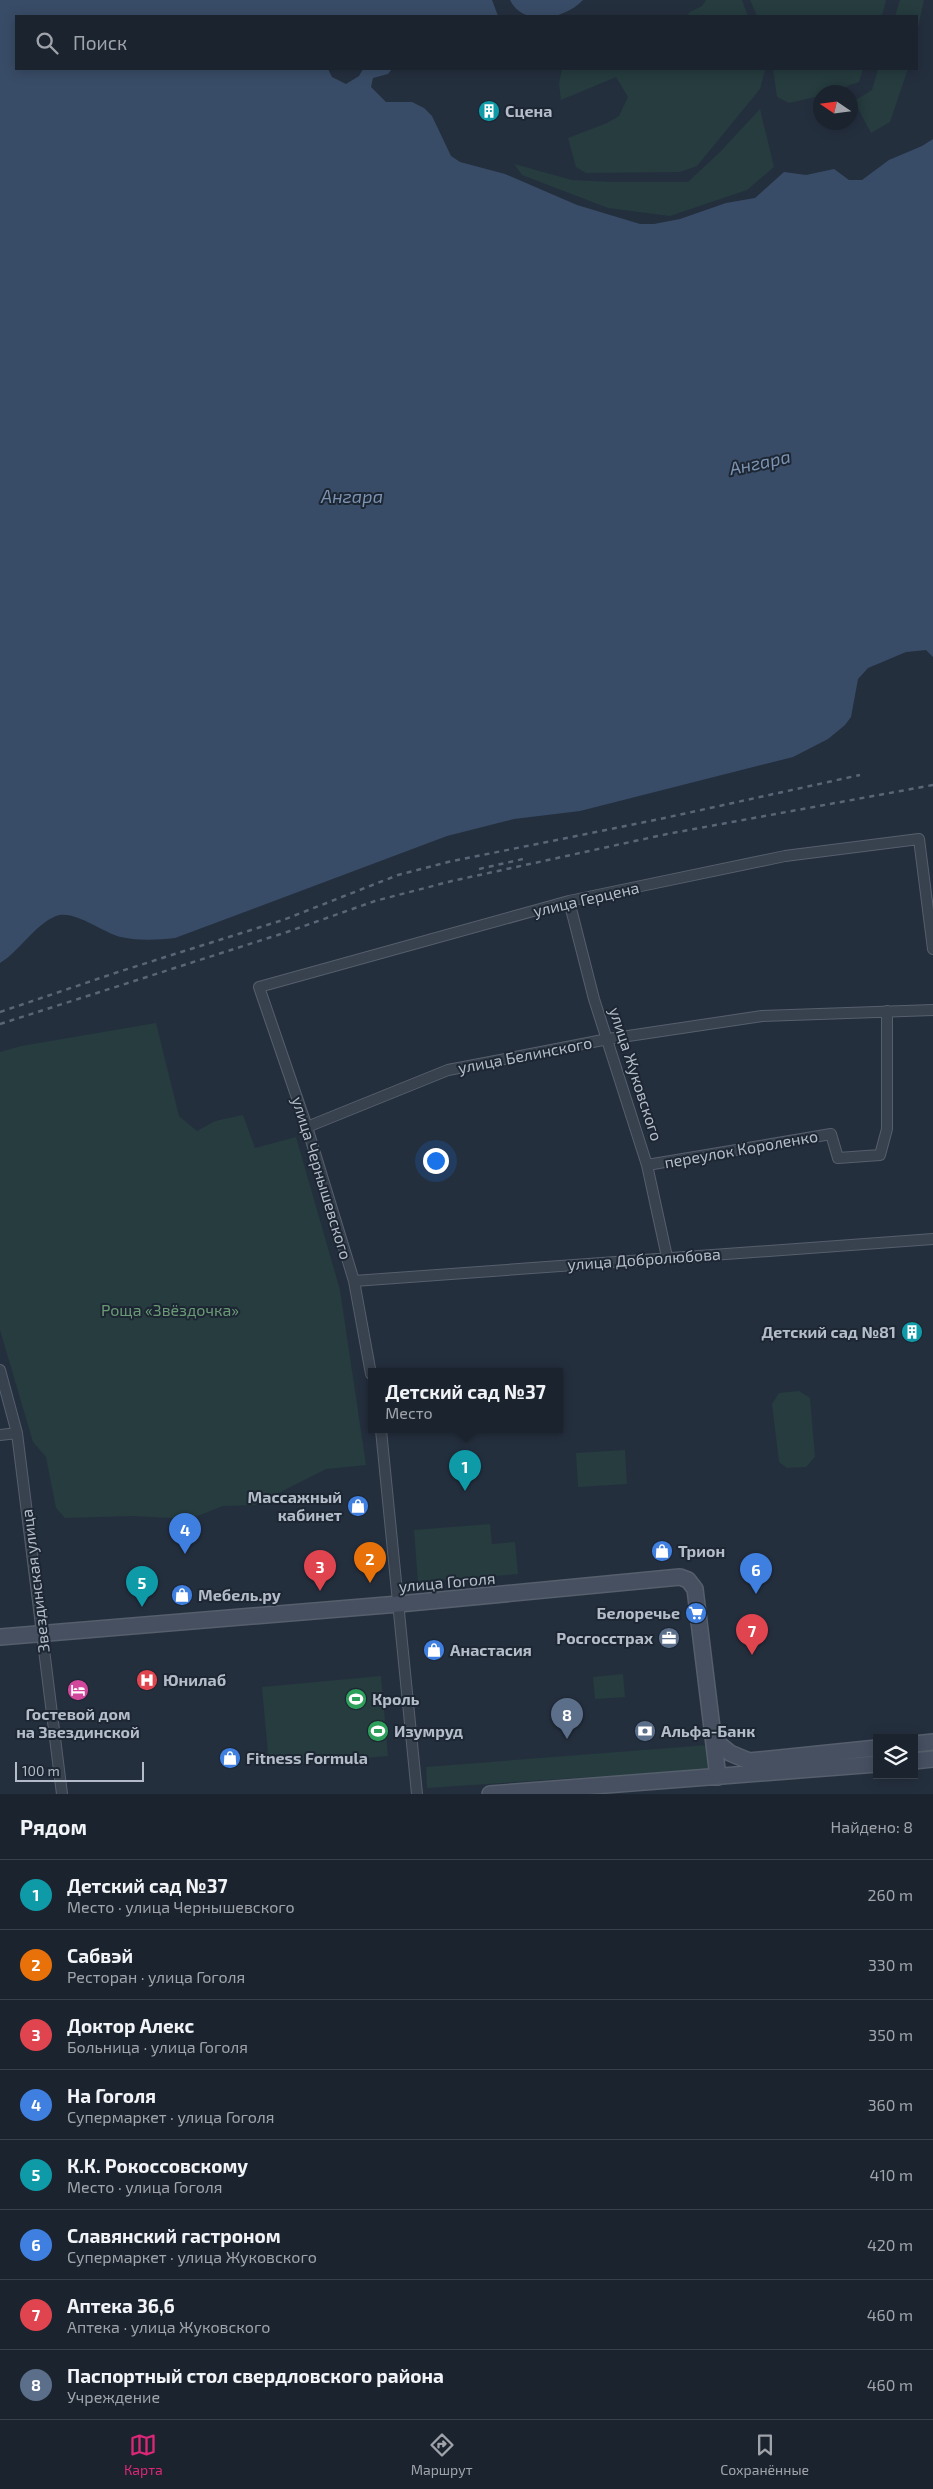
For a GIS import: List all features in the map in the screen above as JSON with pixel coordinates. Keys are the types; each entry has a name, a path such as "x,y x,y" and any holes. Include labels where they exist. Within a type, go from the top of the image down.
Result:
{"main road":[{"name":"улица Гоголя","path":"0,1637 399,1604 680,1577 688,1580 695,1589 714,1740"},
{"path":"714,1740 730,1753 756,1769 873,1764"},
{"path":"714,1740 718,1777"},
{"path":"918,1744 933,1742"},
{"path":"490,1794 718,1777 873,1749"},
{"path":"918,1761 933,1759"}],"street":[{"name":"улица Герцена","path":"259,986 569,901 785,856 919,839 933,949"},
{"name":"улица Жуковского","path":"569,901 592,991 647,1165 667,1257"},
{"name":"улица Чернышевского","path":"259,986 307,1127 354,1281 370,1368"},
{"name":"улица Белинского","path":"307,1127 448,1070 608,1039 762,1016 933,1010"},
{"name":"переулок Короленко","path":"647,1165 831,1134 838,1158 880,1155 887,1129 888,1011"},
{"name":"улица Добролюбова","path":"354,1281 933,1239"},
{"name":"Звездинская улица","path":"0,1370 17,1433 62,1794"},
{"path":"0,1435 17,1433"},
{"path":"381,1433 417,1794"}],"green space":[{"path":"706,0 742,0 748,15 689,15 688,13 702,6"},
{"path":"750,0 886,0 882,15 757,15"},
{"path":"900,0 924,0 918,27 918,15 895,15"},
{"path":"562,70 765,70 760,89 697,166 680,172 586,173 576,167 568,138 607,123 619,116 628,97 616,77 561,100 559,83"},
{"path":"773,70 863,70 859,82 851,85 813,85 813,98 789,103 777,97"},
{"path":"878,70 908,70 890,122 871,133 858,109 858,99 872,90"},
{"path":"760,109 774,167 747,190 670,216 608,208 522,175 514,164 572,180 688,182 721,151"},
{"name":"Роща «Звёздочка»","path":"156,1023 179,1116 197,1131 215,1121 243,1115 255,1148 296,1137 340,1290 366,1465 326,1469 255,1505 223,1506 190,1519 132,1516 65,1518 56,1508 46,1457 33,1442 0,1330 0,1052 21,1046"},
{"path":"799,1391 810,1398 815,1457 806,1467 787,1468 779,1462 772,1404 779,1393"},
{"path":"625,1450 627,1484 578,1487 576,1453"},
{"path":"490,1524 492,1544 515,1542 518,1574 418,1582 414,1530"},
{"path":"623,1674 625,1697 595,1699 593,1677"},
{"path":"381,1676 388,1756 269,1766 262,1687"},
{"path":"708,1745 710,1769 427,1788 426,1767"}],"water":[{"name":"Ангара","path":"0,0 492,0 498,15 15,15 15,70 328,70 332,77 346,84 359,76 362,70 391,70 388,74 373,78 371,87 386,102 412,102 424,108 432,116 451,156 460,162 505,174 577,205 640,224 654,224 680,219 726,203 755,198 784,172 806,175 834,169 849,180 862,180 889,160 922,146 933,139 933,657 926,650 906,652 868,668 858,679 851,717 845,725 828,739 793,757 580,811 514,819 447,836 175,938 148,940 121,937 71,916 56,916 41,925 0,963"},
{"path":"510,0 583,0 575,7 558,15 528,15 516,9"}],"railway":[{"path":"0,1012 121,971 283,920 398,875 448,862 660,819 860,775"},
{"path":"0,1024 287,932 375,901 452,881 667,834 933,785"},
{"path":"479,869 523,859"}],"place":[{"name":"Сцена","path":"489,111"},
{"name":"Детский сад №81","path":"912,1332"},
{"name":"Детский сад №37","path":"465,1491"},
{"name":"Массажный кабинет","path":"358,1506"},
{"name":"Трион","path":"662,1551"},
{"name":"На Гоголя","path":"185,1554"},
{"name":"Сабвэй","path":"370,1583"},
{"name":"Доктор Алекс","path":"320,1591"},
{"name":"Славянский гастроном","path":"756,1594"},
{"name":"Мебель.ру","path":"182,1595"},
{"name":"К.К. Рокоссовскому","path":"142,1607"},
{"name":"Белоречье","path":"696,1613"},
{"name":"Росгосстрах","path":"669,1638"},
{"name":"Анастасия","path":"434,1650"},
{"name":"Аптека 36,6","path":"752,1655"},
{"name":"Юнилаб","path":"147,1680"},
{"name":"Гостевой дом на Звездинской","path":"78,1690"},
{"name":"Кроль","path":"356,1699"},
{"name":"Изумруд","path":"378,1731"},
{"name":"Альфа-Банк","path":"645,1731"},
{"name":"Паспортный стол свердловского района","path":"567,1739"},
{"name":"Fitness Formula","path":"230,1758"}]}
